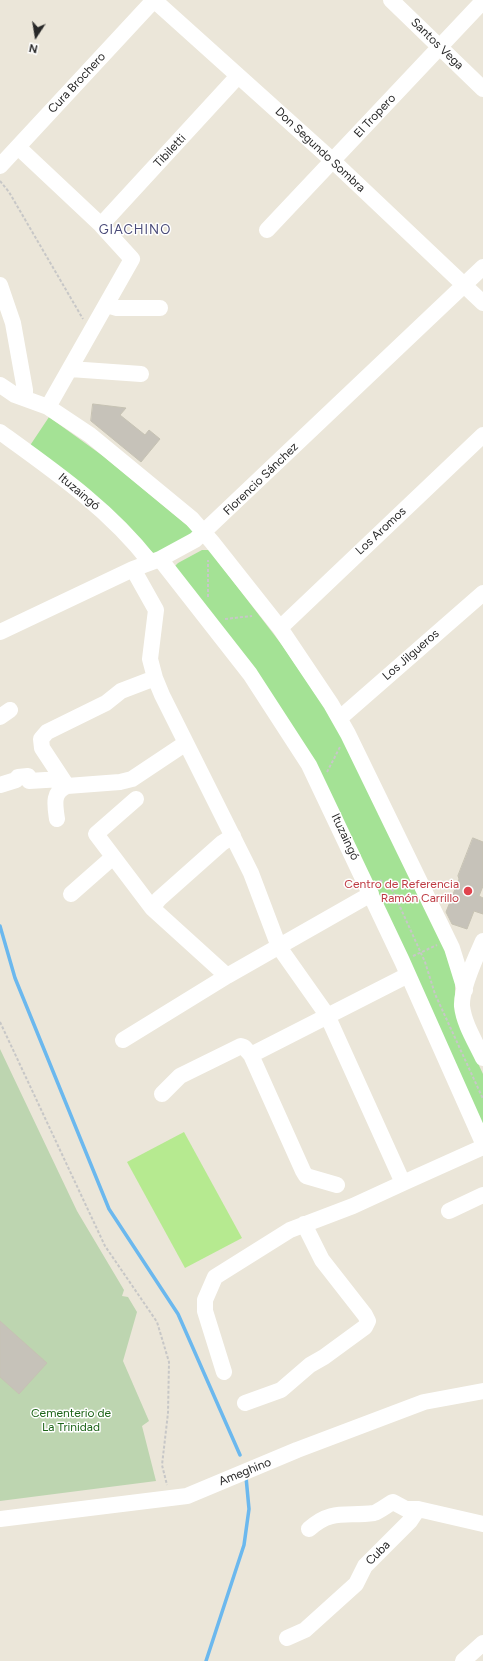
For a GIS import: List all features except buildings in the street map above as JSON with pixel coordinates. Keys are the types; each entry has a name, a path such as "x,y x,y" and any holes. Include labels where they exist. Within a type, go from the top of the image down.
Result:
{"street":[{"name":"Don Segundo Sombra","path":"154,0 332,161 483,303"},
{"name":"Cura Brochero","path":"0,166 154,0"},
{"name":"Santos Vega","path":"391,0 483,89"},
{"name":"El Tropero","path":"267,230 483,1"},
{"name":"Tibiletti","path":"101,225 238,76"},
{"path":"18,147 101,225 132,259 48,407"},
{"name":"Florencio Sánchez","path":"0,632 133,569 155,561 195,540 483,267"},
{"path":"0,285 13,323 25,390 25,398"},
{"path":"107,305 117,308 160,308"},
{"path":"70,369 141,374"},
{"path":"0,385 15,395 48,407 90,435 180,508 204,533 280,628 340,718 450,943 465,990"},
{"name":"Ituzaingó","path":"0,432 83,494 155,561 250,674 292,736 324,793 405,968 483,1143"},
{"name":"Los Aromos","path":"280,628 483,435"},
{"path":"133,569 156,610 156,618 149,652 155,678 251,873 279,947 327,1015 403,1183"},
{"name":"Los Jilgueros","path":"340,718 483,593"},
{"path":"65,782 42,748 40,743 43,735 106,703 121,691 155,678"},
{"path":"0,785 16,780 18,777 28,776 29,781 120,782 132,779 186,743"},
{"path":"57,819 55,799 65,782"},
{"path":"136,799 96,834 152,908 227,976"},
{"path":"152,908 164,894 222,843 233,836"},
{"path":"71,894 113,857"},
{"path":"123,1040 227,976 371,894"},
{"path":"450,943 460,951 466,951 474,949 482,942"},
{"path":"482,942 465,990 462,1004 466,1021 483,1058"},
{"path":"251,1055 327,1015 405,968"},
{"path":"162,1094 180,1076 241,1046 244,1046 251,1055 306,1176 337,1185"},
{"path":"224,1372 205,1311 205,1300 215,1277 290,1230 353,1206 483,1147"},
{"path":"449,1211 483,1195"},
{"path":"245,1402 281,1390 310,1365 324,1357 365,1327 368,1321 365,1315 322,1260 304,1224"},
{"name":"Ameghino","path":"0,1519 60,1510 187,1496 297,1450 424,1402 483,1391"},
{"path":"309,1529 319,1520 335,1514 375,1512 393,1502 406,1509 418,1508 483,1524"},
{"name":"Cuba","path":"286,1638 305,1630 356,1584 365,1566 410,1521 418,1508"},
{"path":"463,1661 483,1643"}],"path":[{"path":"0,181 9,192 91,332"},
{"path":"222,619 256,616"},
{"path":"326,774 340,746"},
{"path":"405,968 436,946 450,943"},
{"path":"0,1022 105,1246 157,1322 169,1362 168,1413 162,1465 170,1498"}],"green space":[{"path":"49,417 103,456 195,532 157,556 29,447"},
{"path":"202,550 209,550 282,645 337,726 446,950 455,983 455,996 459,1023 483,1074 483,1130 345,827 174,567 178,563"},
{"name":"Cementerio de La Trinidad","path":"0,1049 77,1211 124,1290 122,1296 128,1297 137,1312 123,1361 149,1421 142,1426 156,1481 0,1501"},
{"path":"184,1132 242,1238 185,1268 127,1162"}],"waterway":[{"path":"0,926 15,978 109,1209 178,1314 240,1455"},
{"path":"206,1661 244,1545 249,1509 246,1477"}],"place":[{"name":"Centro de Referencia Ramón Carrillo","path":"468,891"}],"district":[{"name":"GIACHINO","path":"135,230"}]}
